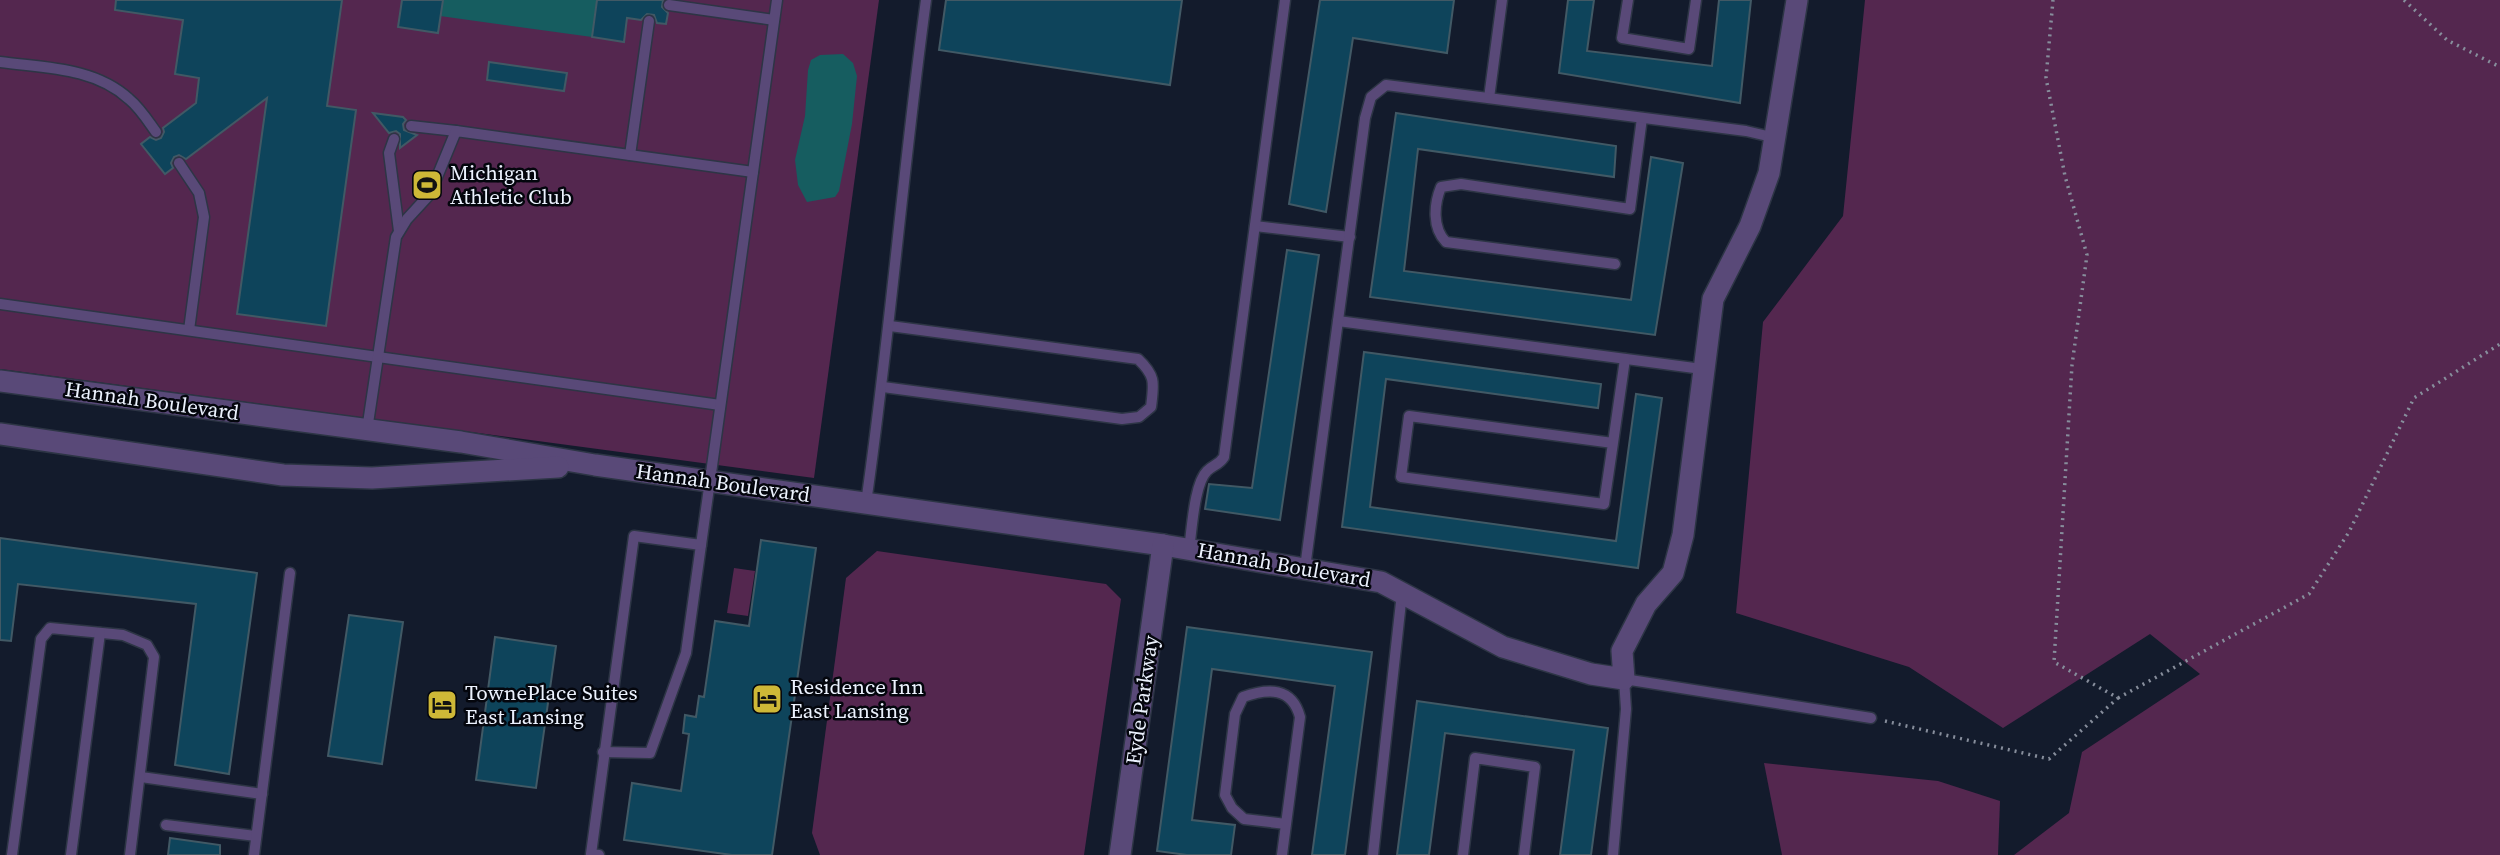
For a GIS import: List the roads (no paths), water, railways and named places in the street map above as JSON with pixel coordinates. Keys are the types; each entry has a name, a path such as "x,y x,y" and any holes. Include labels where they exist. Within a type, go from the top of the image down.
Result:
{"street":[{"path":"1624,679 1622,651 1646,604 1673,573 1683,535 1713,299 1750,226 1769,173 1797,0"},
{"name":"Hannah Boulevard","path":"0,381 460,442 595,465 1163,545 1305,568 1381,582 1503,647 1591,674 1624,679"},
{"name":"Hannah Boulevard","path":"0,434 283,475 372,478 595,465"},
{"name":"Eyde Parkway","path":"1120,855 1163,545"}],"lane":[{"path":"603,752 650,753 686,653 777,0"},
{"path":"866,503 883,387 915,78 926,0"},
{"path":"1189,549 1200,482 1208,470 1219,465 1224,457 1285,0"},
{"path":"1489,98 1502,0"},
{"path":"1628,0 1622,38 1689,49 1696,0"},
{"path":"669,5 774,20"},
{"path":"630,155 649,22"},
{"path":"0,62 95,77 131,100 156,132"},
{"path":"1305,568 1365,118 1371,97 1386,85 1746,131 1776,138"},
{"path":"1615,264 1446,242 1440,236 1436,216 1437,197 1441,187 1461,184 1630,209 1642,118"},
{"path":"411,126 753,172"},
{"path":"367,430 392,251 399,231 430,194 456,131"},
{"path":"394,139 389,153 399,231"},
{"path":"179,163 199,193 204,216 190,330"},
{"path":"1255,226 1350,237"},
{"path":"0,304 720,405"},
{"path":"1338,321 1702,369"},
{"path":"883,387 1122,419 1139,417 1151,407 1151,371 1138,359 890,326"},
{"path":"1613,443 1409,416 1401,477 1604,504 1613,443 1625,359"},
{"path":"599,855 591,854 634,536 701,545"},
{"path":"254,855 290,573"},
{"path":"1373,855 1402,593"},
{"path":"12,855 41,639 50,628 123,635 146,645 154,657 130,855"},
{"path":"71,855 100,633"},
{"path":"1613,855 1626,709 1624,679 1871,718"},
{"path":"1282,855 1300,717 1297,703 1286,695 1263,690 1243,697 1235,715 1225,795 1232,808 1244,819 1286,824"},
{"path":"1463,855 1475,758 1535,767 1524,855"},
{"path":"141,777 262,794"},
{"path":"166,825 256,836"}],"place":[{"name":"Michigan Athletic Club","path":"427,185"},
{"name":"Residence Inn East Lansing","path":"767,699"},
{"name":"TownePlace Suites East Lansing","path":"442,705"}]}
